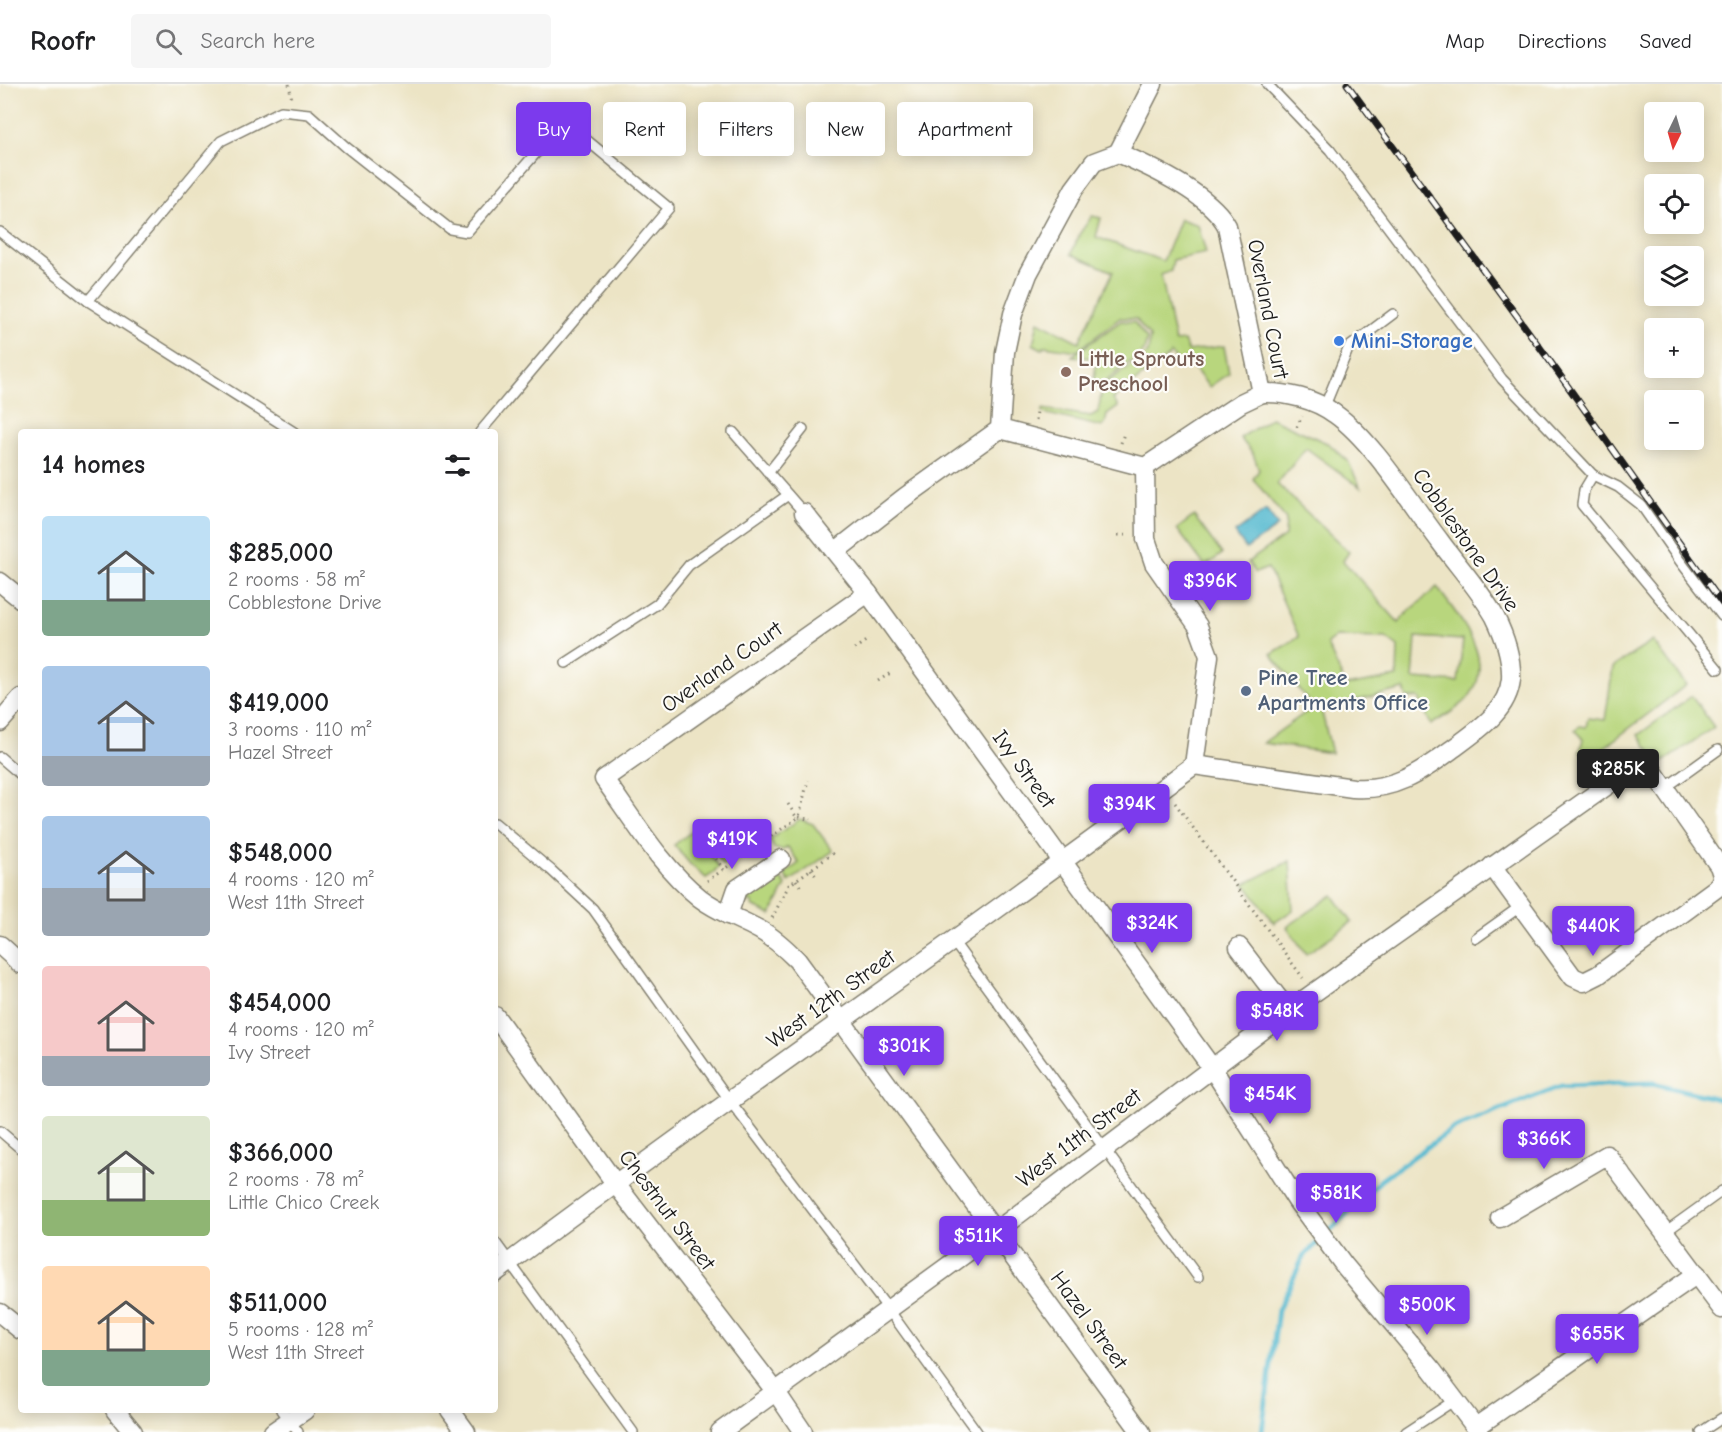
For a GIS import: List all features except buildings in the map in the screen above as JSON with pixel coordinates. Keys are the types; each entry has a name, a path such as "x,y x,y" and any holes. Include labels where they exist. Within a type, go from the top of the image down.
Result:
{"street":[{"path":"1000,429 1005,352 1013,314 1028,274 1074,189 1094,162 1118,153 1153,84"},
{"name":"Overland Court","path":"1118,153 1146,165 1208,202 1221,215 1227,226 1262,393 1241,402 1145,467"},
{"name":"Cobblestone Drive","path":"1194,765 1373,789 1394,784 1428,767 1490,720 1507,693 1511,680 1510,660 1495,617 1368,444 1341,418 1308,400 1280,392 1262,393"},
{"path":"1000,429 1145,467 1146,539 1154,563 1198,626 1209,656 1194,765"},
{"path":"836,551 905,497 1000,429"},
{"name":"Ivy Street","path":"804,513 868,593 1212,1068 1299,1204 1344,1266 1477,1429"},
{"path":"0,582 18,597"},
{"name":"Overland Court","path":"604,779 868,593"},
{"path":"0,722 18,701"},
{"name":"West 12th Street","path":"502,1268 615,1183 1194,765"},
{"name":"West 11th Street","path":"720,1432 995,1232 1288,1011 1632,768 1652,770 1719,866 1722,875"},
{"name":"Hazel Street","path":"604,779 672,871 700,898 728,915 755,927 781,944 797,960 1142,1432"},
{"path":"728,915 737,889 780,859"},
{"path":"1492,866 1573,977 1584,982 1598,975 1718,887 1722,880"},
{"path":"0,945 18,961"},
{"path":"1239,946 1288,1011"},
{"name":"Chestnut Street","path":"498,1020 615,1183 776,1392 803,1432"},
{"path":"1500,1218 1607,1155 1722,1309"},
{"path":"1477,1429 1697,1274"},
{"path":"0,1313 18,1328"},
{"path":"117,1413 133,1432"},
{"path":"452,1413 466,1432"},
{"path":"273,1432 290,1421"}],"lane":[{"path":"1267,84 1330,150 1502,379 1593,475 1618,487 1641,505 1722,616"},
{"path":"88,301 221,141 280,111 309,114 346,147 450,229 467,232 536,153 561,136 583,137 669,208 483,429"},
{"path":"0,232 88,301 289,429"},
{"path":"1324,408 1349,347 1393,314"},
{"path":"768,473 803,429"},
{"path":"733,432 804,513"},
{"path":"1593,475 1584,490 1582,505 1718,669"},
{"path":"566,663 657,604 689,565 788,495"},
{"path":"1665,789 1718,750"},
{"path":"0,757 18,772"},
{"path":"498,826 593,909 730,1101 889,1310 977,1432"},
{"path":"1476,938 1521,906"},
{"path":"953,941 1198,1277"},
{"path":"0,1131 18,1146"},
{"path":"1665,1232 1722,1191"},
{"path":"498,1253 502,1268 633,1432"},
{"path":"1406,1432 1455,1400"},
{"path":"1701,1432 1722,1418"}],"path":[{"path":"1036,425 1037,411"},
{"path":"1297,427 1302,415"},
{"path":"1121,445 1124,433"},
{"path":"1118,535 1127,534"},
{"path":"1185,584 1196,577"},
{"path":"854,649 868,639"},
{"path":"878,681 892,672"},
{"path":"707,881 798,818 808,780"},
{"path":"1175,803 1303,978"},
{"path":"788,804 798,818 811,820"},
{"path":"740,827 755,848"},
{"path":"709,849 724,870"},
{"path":"772,918 789,885 835,852"},
{"path":"811,869 817,878"},
{"path":"796,880 802,889"}],"green space":[{"path":"1092,216 1101,218 1096,237 1163,261 1180,219 1198,225 1206,253 1173,260 1171,271 1161,275 1175,342 1184,341 1188,351 1224,346 1229,373 1209,387 1187,359 1179,363 1171,354 1113,399 1118,407 1107,415 1102,427 1043,413 1043,409 1091,416 1098,412 1103,385 1148,353 1150,337 1136,319 1120,318 1077,351 1045,346 1042,349 1033,344 1038,321 1079,342 1113,272 1071,254 1080,233"},
{"path":"1121,321 1134,322 1147,339 1144,351 1100,385 1093,385 1097,359 1072,356"},
{"path":"1271,418 1329,444 1348,461 1360,487 1306,448 1277,484 1349,552 1343,561 1399,623 1437,587 1464,625 1477,654 1479,669 1476,684 1460,706 1431,725 1419,698 1407,698 1404,689 1321,709 1332,753 1263,743 1313,707 1271,654 1299,637 1268,568 1255,573 1248,562 1285,536 1286,519 1253,479 1259,470 1253,454 1240,438","holes":["1336,637 1386,638 1398,647 1397,677 1346,686 1327,644","1416,637 1463,640 1458,682 1413,679"]},
{"path":"1194,516 1222,554 1205,566 1177,529"},
{"path":"1653,641 1686,685 1589,759 1580,752 1583,738 1575,730 1579,726 1586,727 1588,718 1605,720 1613,667"},
{"path":"1692,696 1714,727 1660,764 1638,735"},
{"path":"800,819 813,824 833,851 789,882 784,874 799,863 788,847 783,850 775,849 769,840"},
{"path":"740,828 753,846 723,865 711,848"},
{"path":"692,831 719,867 706,878 674,845"},
{"path":"1290,861 1293,910 1274,923 1245,884"},
{"path":"777,874 786,885 771,915 752,906 753,903 749,901 747,904 744,903 750,891"},
{"path":"1333,895 1352,922 1306,954 1287,927"}],"water":[{"path":"1266,510 1278,526 1246,549 1235,533"}],"waterway":[{"path":"1262,1432 1278,1310 1304,1256 1381,1180 1454,1128 1561,1086 1653,1083 1722,1100"}],"railway":[{"path":"1347,84 1547,357 1722,603"}],"place":[{"name":"Mini-Storage","path":"1339,341"},
{"name":"Little Sprouts Preschool","path":"1066,372"},
{"name":"Pine Tree Apartments Office","path":"1246,691"}]}
